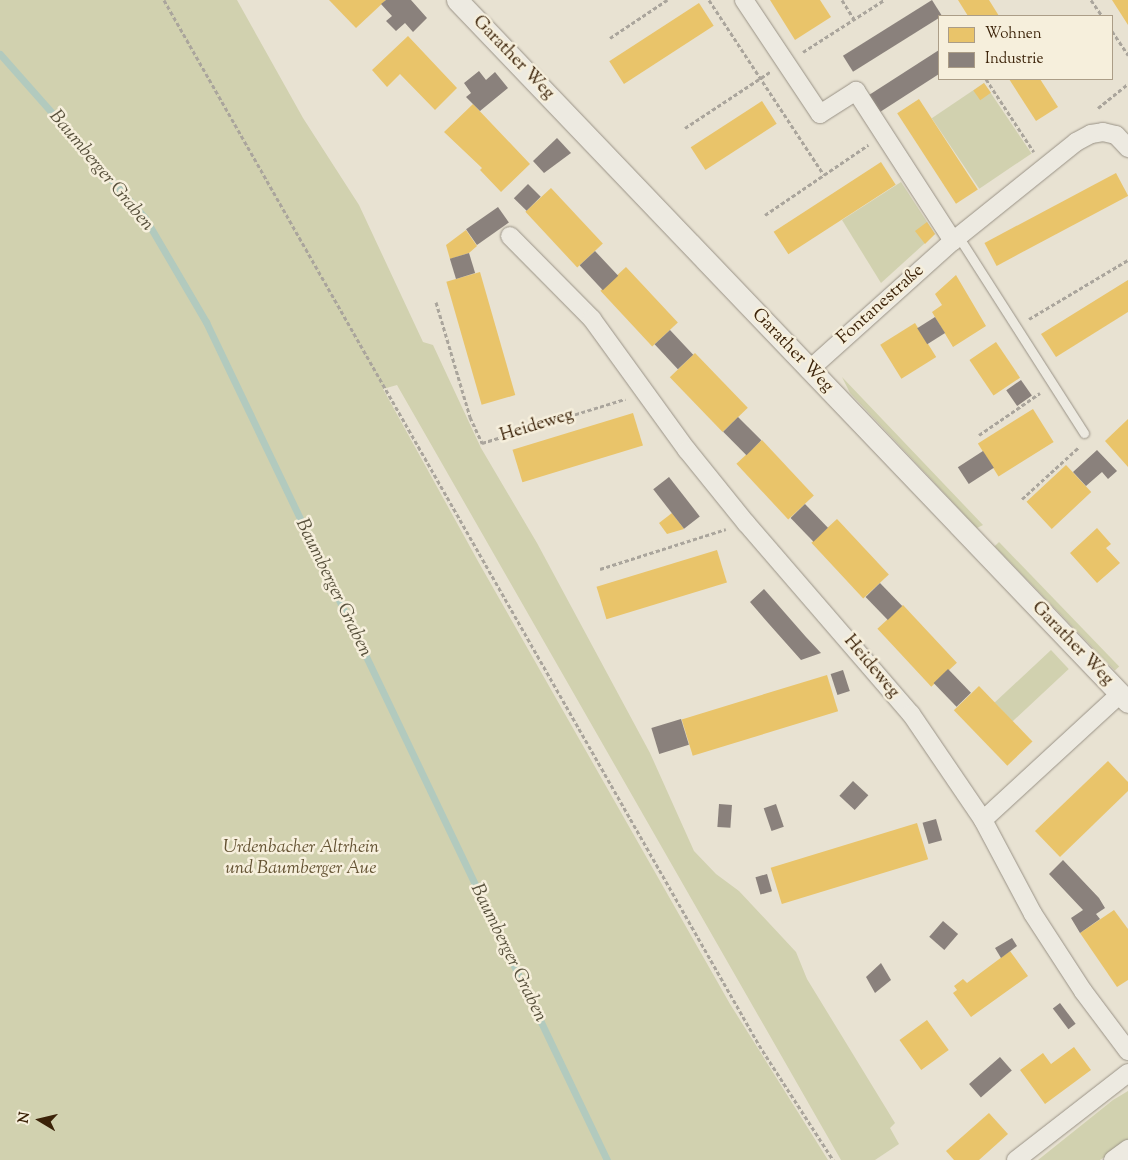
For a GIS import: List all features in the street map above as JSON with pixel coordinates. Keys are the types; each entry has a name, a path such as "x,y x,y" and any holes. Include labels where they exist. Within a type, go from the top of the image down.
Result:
{"street":[{"name":"Garather Weg","path":"457,0 1124,698"},
{"path":"744,0 820,114 856,91 884,135 956,238"},
{"name":"Fontanestraße","path":"810,370 956,238 1043,166 1091,134 1116,135 1128,148"},
{"name":"Heideweg","path":"510,236 592,319 647,392 687,450 746,523 911,714 983,820 1034,914 1083,991 1128,1051"},
{"path":"983,820 1124,698"},
{"path":"1016,1160 1128,1073"},
{"path":"1113,1160 1128,1149"}],"lane":[{"path":"956,238 1084,433"}],"path":[{"path":"164,0 759,1045 833,1160"},
{"path":"610,38 667,0"},
{"path":"709,0 824,175"},
{"path":"842,0 854,19"},
{"path":"684,128 884,0"},
{"path":"1091,0 1101,15"},
{"path":"1113,32 1128,55"},
{"path":"987,80 1043,166"},
{"path":"1098,108 1128,84"},
{"path":"765,215 884,135"},
{"path":"1016,327 1128,260"},
{"name":"Heideweg","path":"436,302 470,417 482,443 647,392"},
{"path":"978,435 1053,385"},
{"path":"1022,499 1088,438 1084,433"},
{"path":"600,569 746,523"}],"green space":[{"name":"Urdenbacher Altrhein und Baumberger Aue","path":"0,0 237,0 303,118 359,205 423,342 433,345 481,448 537,543 650,753 694,851 716,874 739,891 796,952 807,979 895,1123 890,1128 899,1144 875,1160 841,1160 397,385 383,389 479,563 730,1004 828,1160 0,1160"},
{"path":"984,83 1032,153 979,189 932,118"},
{"path":"901,182 935,234 881,283 842,220"},
{"path":"842,377 983,525 977,528 850,393"},
{"path":"999,542 1119,666 1115,671 995,546"},
{"path":"1051,650 1069,669 1012,722 995,703"},
{"path":"1128,1091 1128,1141 1100,1160 1038,1160 1113,1100"}],"building: Wohnen":[{"path":"329,0 386,0 356,28"},
{"path":"770,0 820,0 831,17 795,40"},
{"path":"958,0 989,0 998,15 967,15"},
{"path":"1112,0 1128,0 1128,25 1121,14"},
{"path":"699,3 714,26 624,84 609,61"},
{"path":"408,36 457,88 435,110 400,74 387,87 372,70"},
{"path":"1010,80 1041,80 1058,107 1036,121"},
{"path":"984,83 991,93 980,100 973,90"},
{"path":"919,99 978,190 956,204 897,113"},
{"path":"762,101 777,124 705,170 691,147"},
{"path":"473,104 530,164 501,192 480,170 482,168 444,132"},
{"path":"881,162 896,185 788,254 774,232"},
{"path":"1116,173 1128,196 997,266 984,243"},
{"path":"551,188 603,244 577,267 525,212"},
{"path":"927,222 935,234 925,244 915,231"},
{"path":"466,230 477,246 469,253 450,259 446,245"},
{"path":"626,267 678,323 652,346 600,291"},
{"path":"480,272 515,395 482,405 446,282"},
{"path":"956,275 986,326 953,347 932,312 942,305 935,294"},
{"path":"1128,280 1128,312 1056,357 1041,334"},
{"path":"915,323 936,357 901,379 880,345"},
{"path":"996,342 1020,378 994,396 969,360"},
{"path":"695,353 748,408 723,432 670,377"},
{"path":"1033,409 1054,442 999,477 978,443"},
{"path":"633,413 643,446 522,482 513,450"},
{"path":"1128,419 1128,467 1105,441"},
{"path":"762,440 814,496 788,519 736,464"},
{"path":"1066,465 1091,492 1052,529 1027,502"},
{"path":"672,513 684,529 667,534 659,523"},
{"path":"837,519 889,575 863,598 811,543"},
{"path":"1097,528 1111,544 1106,548 1120,563 1097,583 1070,553"},
{"path":"717,550 727,583 606,619 597,587"},
{"path":"903,605 957,663 931,687 877,629"},
{"path":"827,675 838,711 693,756 682,719"},
{"path":"979,686 1032,741 1007,766 954,710"},
{"path":"1108,761 1128,782 1128,791 1060,857 1035,831"},
{"path":"917,823 928,859 782,904 771,868"},
{"path":"1114,910 1128,929 1128,980 1117,987 1080,933"},
{"path":"1010,951 1028,976 971,1017 953,993 957,990 954,986 963,979 967,983"},
{"path":"927,1020 949,1050 921,1070 899,1040"},
{"path":"1074,1047 1091,1070 1045,1104 1020,1070 1043,1053 1051,1064"},
{"path":"989,1113 1008,1134 979,1160 954,1160 946,1151"}],"building: Industrie":[{"path":"386,0 411,0 427,18 413,32 405,23 396,31 386,21 392,16 381,4"},
{"path":"932,0 941,15 938,15 938,19 853,72 843,56"},
{"path":"938,51 938,75 880,112 869,95"},
{"path":"479,71 486,80 495,72 508,88 480,111 466,97 471,93 464,83"},
{"path":"557,138 571,153 544,173 533,161"},
{"path":"528,184 541,197 527,211 514,198"},
{"path":"498,207 509,223 477,245 466,229"},
{"path":"595,251 618,276 603,290 580,265"},
{"path":"469,253 475,273 456,279 450,259"},
{"path":"935,317 945,333 927,344 917,328"},
{"path":"670,330 693,355 678,369 655,344"},
{"path":"1021,380 1032,396 1017,406 1006,390"},
{"path":"738,417 761,440 746,455 723,432"},
{"path":"1097,450 1117,471 1108,479 1102,472 1086,486 1073,472"},
{"path":"983,451 994,468 969,484 958,467"},
{"path":"669,477 700,516 684,529 653,489"},
{"path":"805,504 828,528 814,542 791,518"},
{"path":"880,583 902,606 888,620 866,597"},
{"path":"764,589 821,653 801,660 750,602"},
{"path":"948,669 971,693 957,707 934,683"},
{"path":"843,670 850,691 837,695 831,674"},
{"path":"681,719 689,745 659,754 651,728"},
{"path":"853,781 868,795 855,810 839,796"},
{"path":"719,804 732,805 730,828 717,827"},
{"path":"776,804 784,827 772,831 764,808"},
{"path":"936,819 942,840 929,844 923,823"},
{"path":"1063,860 1099,898 1105,908 1096,914 1100,919 1080,933 1071,918 1083,910 1049,874"},
{"path":"767,874 772,891 760,895 755,877"},
{"path":"943,921 958,934 944,950 929,937"},
{"path":"1012,938 1017,946 1001,958 995,948"},
{"path":"881,963 891,980 875,993 866,977"},
{"path":"1060,1003 1076,1024 1068,1029 1053,1008"},
{"path":"1000,1057 1012,1071 981,1097 969,1084"}],"waterway":[{"name":"Baumberger Graben","path":"0,54 145,218 206,322 607,1160"}]}
